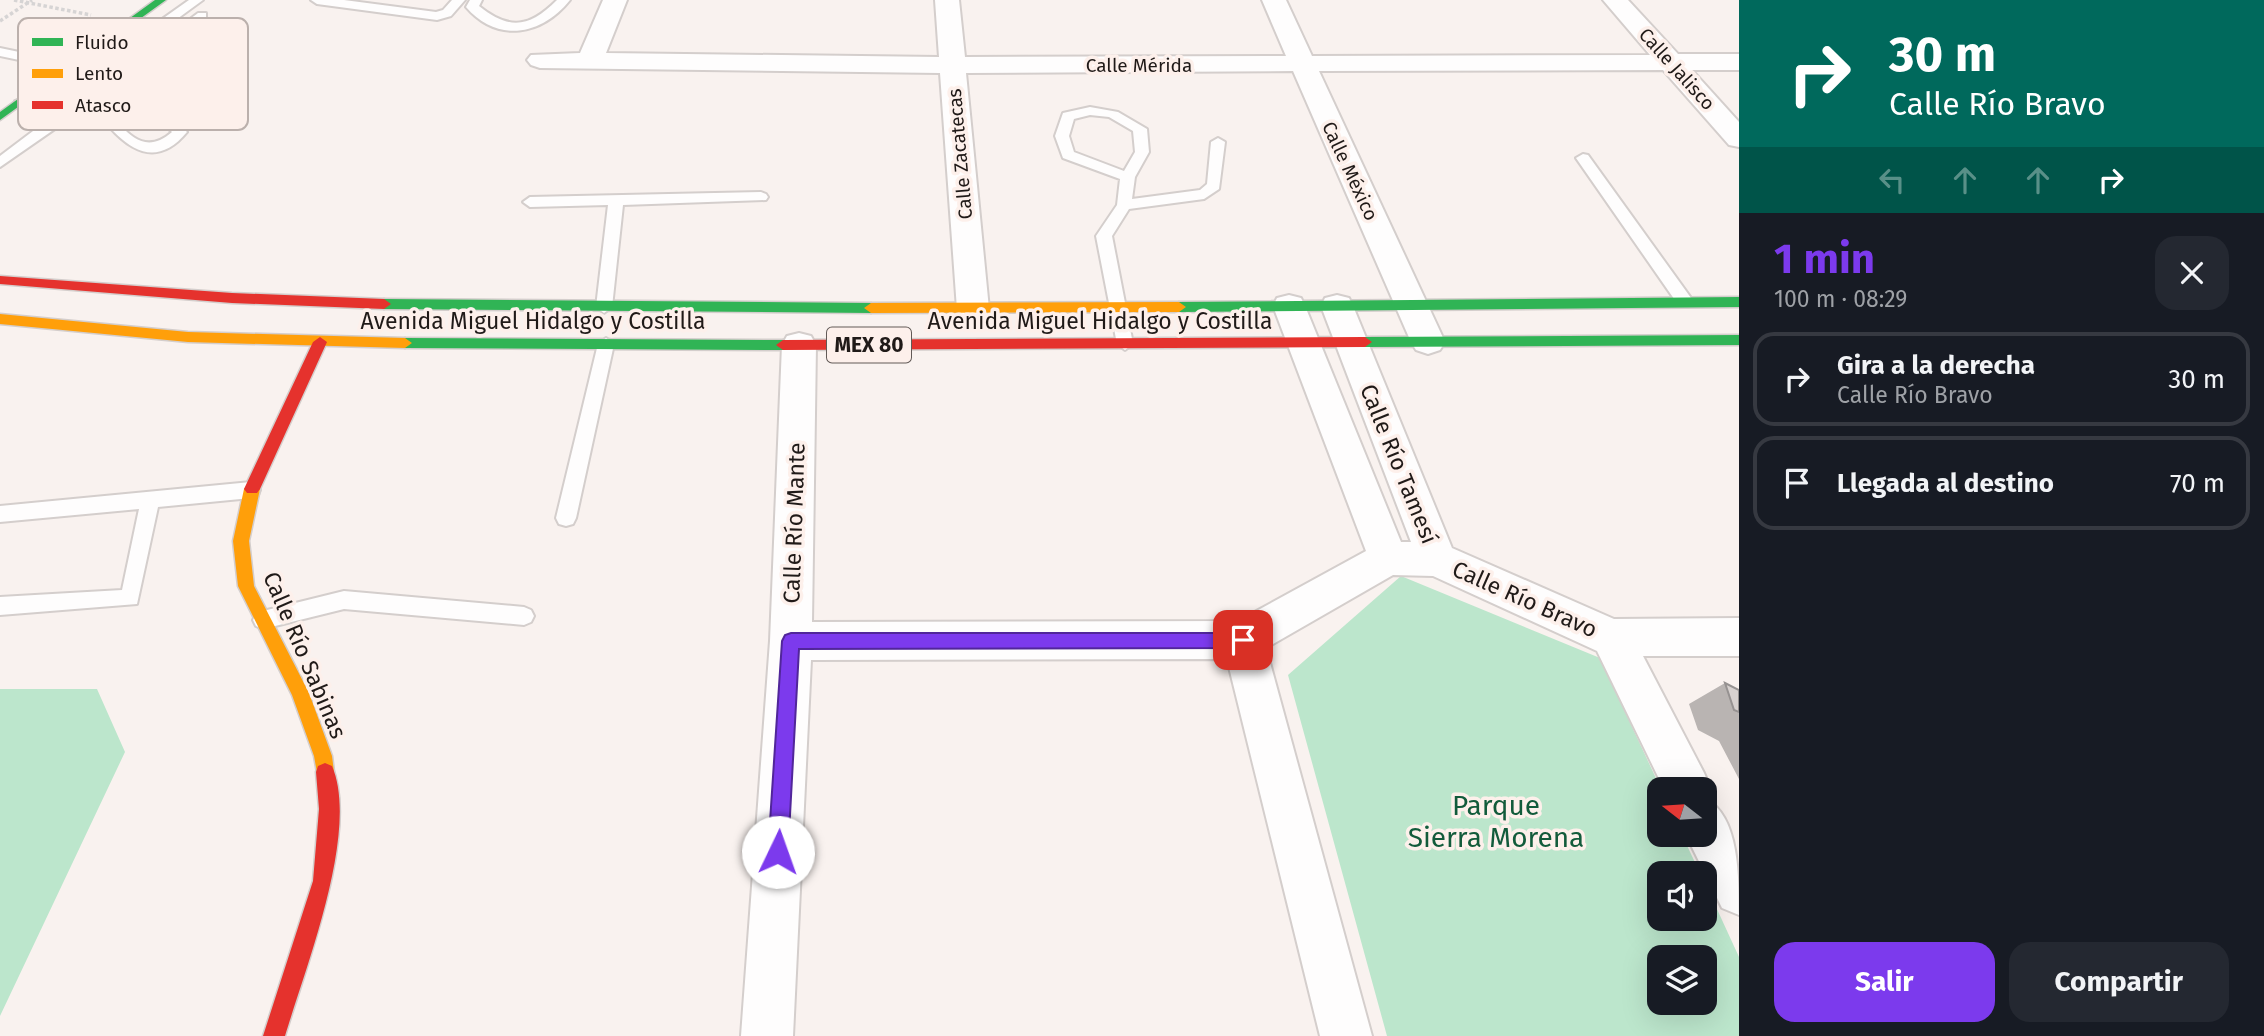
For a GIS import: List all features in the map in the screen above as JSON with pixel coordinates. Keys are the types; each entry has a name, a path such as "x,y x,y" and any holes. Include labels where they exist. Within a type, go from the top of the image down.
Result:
{"main road":[{"path":"136,18 161,0"},
{"path":"0,117 18,105"},
{"name":"Avenida Miguel Hidalgo y Costilla","path":"0,280 327,303 973,309 1739,302"},
{"name":"Avenida Miguel Hidalgo y Costilla","path":"0,319 188,337 320,342 800,345 1739,340"},
{"name":"Calle Río Sabinas","path":"274,1036 323,881 329,809 323,756 300,693 246,586 241,541 251,490 320,342"}],"street":[{"path":"590,60 615,0"},
{"name":"Calle Zacatecas","path":"947,0 973,309"},
{"name":"Calle México","path":"1274,0 1428,341"},
{"name":"Calle Jalisco","path":"1615,0 1739,139"},
{"name":"Calle Mérida","path":"540,60 952,65 1739,62"},
{"name":"Calle Río Tamesí","path":"1289,306 1388,558 1437,559 1337,306"},
{"name":"Calle Río Mante","path":"767,1036 791,641 800,345"},
{"path":"791,641 1243,640 1388,558"},
{"name":"Calle Río Bravo","path":"1437,559 1612,638 1739,637"},
{"path":"1612,638 1682,777"},
{"path":"1243,640 1346,1036"},
{"path":"1717,847 1739,891"}],"lane":[{"path":"172,18 197,0"},
{"path":"317,0 437,16 447,13 459,0"},
{"path":"476,0 472,6 484,18 513,26 533,25 562,0"},
{"path":"0,52 18,56"},
{"path":"1125,344 1104,236 1124,205 1128,177 1142,152 1140,129 1109,111 1084,111 1068,117 1062,136 1068,155 1128,177"},
{"path":"0,163 45,130"},
{"path":"118,130 127,142 153,148 172,141 180,132 178,130"},
{"path":"1124,205 1205,194 1214,186 1218,142"},
{"path":"1583,158 1685,302"},
{"path":"530,202 761,197"},
{"path":"604,306 616,200"},
{"path":"566,518 606,344"},
{"path":"0,514 251,490"},
{"path":"0,606 130,598 150,500"},
{"path":"263,620 344,600 524,616"}],"path":[{"path":"14,0 93,15"},
{"path":"0,21 33,0"}],"green space":[{"name":"Parque Sierra Morena","path":"1401,576 1600,658 1655,777 1647,777 1647,847 1688,847 1694,861 1647,861 1647,931 1717,931 1717,909 1739,957 1739,1036 1387,1036 1288,675"},
{"path":"0,689 97,689 125,752 0,1016"}],"building":[{"path":"1725,683 1739,690 1739,712 1734,710"}],"traffic: fast":[{"path":"136,18 161,0"},
{"path":"0,117 18,104"},
{"path":"1179,307 1739,302"},
{"path":"384,304 871,308"},
{"path":"1365,342 1739,340"},
{"path":"405,343 783,345"}],"traffic: slow":[{"path":"871,308 1179,307"},
{"path":"0,319 188,337 405,343"},
{"path":"252,489 241,541 246,586 300,693 323,756 325,772"}],"traffic: jam":[{"path":"0,280 232,298 384,304"},
{"path":"252,489 320,342"},
{"path":"783,345 1365,342"},
{"path":"274,1036 323,881 329,809 325,772"}],"route":[{"path":"778,852 791,641 1243,640"}]}
